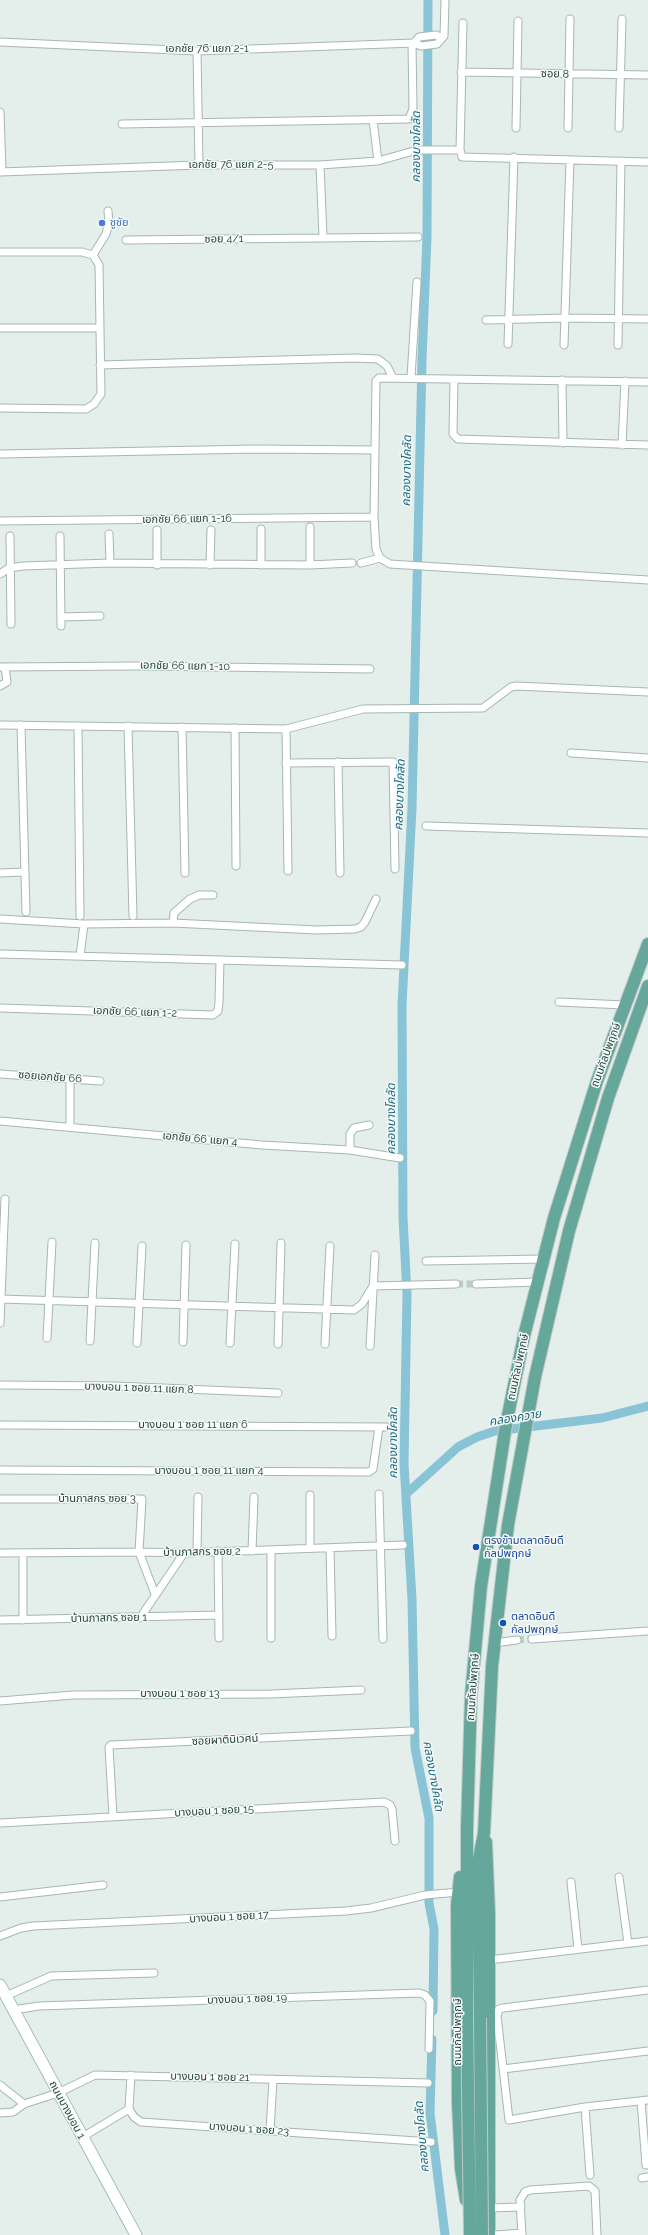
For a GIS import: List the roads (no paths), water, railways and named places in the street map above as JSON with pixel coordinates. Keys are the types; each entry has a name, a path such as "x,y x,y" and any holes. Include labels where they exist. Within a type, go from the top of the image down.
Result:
{"main road":[{"name":"ถนนกัลปพฤกษ์","path":"469,2235 467,1829 471,1696 475,1645 487,1547 506,1424 543,1259 575,1146 624,1005 648,944"},
{"name":"ถนนกัลปพฤกษ์","path":"489,2235 489,1879 484,1833 488,1719 494,1642 507,1532 526,1423 552,1297 590,1155 644,1010 648,986"},
{"name":"ถนนกัลปพฤกษ์","path":"467,1829 462,1849 458,1892 458,2104 460,2150 469,2235"},
{"name":"ถนนกัลปพฤกษ์","path":"482,2235 478,1864 484,1833"},
{"name":"ถนนบางบอน 1","path":"0,1985 81,2138 136,2235"},
{"path":"460,2150 463,2154 471,2157 483,2155 490,2150"}],"street":[{"name":"เอกชัย 76 แยก 2-1","path":"0,42 197,51 417,42 438,39 445,30 445,0"},
{"path":"619,128 619,75 622,19"},
{"path":"568,128 570,20"},
{"path":"516,128 518,21"},
{"path":"463,23 461,72 461,156 464,158 514,157 648,162"},
{"path":"122,124 197,124 408,119 412,114 417,42"},
{"path":"197,51 197,124 199,165"},
{"name":"ซอย 8","path":"461,72 648,75"},
{"path":"0,112 1,172"},
{"path":"373,120 378,161"},
{"name":"เอกชัย 76 แยก 2-5","path":"1,172 199,165 320,165 378,161 417,150 460,150"},
{"path":"508,344 514,157"},
{"path":"564,345 570,160"},
{"path":"618,345 621,161"},
{"path":"320,165 322,238"},
{"path":"93,256 106,234 109,223 108,211"},
{"name":"ซอย 4/1","path":"126,240 418,237"},
{"path":"0,252 82,252 93,256 99,265 100,328 100,394 94,404 86,408 0,408"},
{"path":"413,377 417,282"},
{"path":"486,320 566,318 648,319"},
{"path":"0,328 100,328"},
{"path":"100,365 355,358 378,359 387,366 393,378"},
{"path":"648,382 454,380 413,377 379,378 376,381 374,517 376,549 380,558 390,564 648,580"},
{"path":"454,380 453,434 458,439 648,446"},
{"path":"562,380 563,443"},
{"path":"622,445 625,381"},
{"path":"0,454 254,449 375,450"},
{"name":"เอกชัย 66 แยก 1-16","path":"0,521 374,517"},
{"path":"261,528 261,565"},
{"path":"310,528 310,565"},
{"path":"157,530 157,565"},
{"path":"210,565 211,530"},
{"path":"109,534 110,564"},
{"path":"10,536 9,568 11,624"},
{"path":"60,536 59,566 61,626"},
{"path":"361,563 380,558"},
{"path":"0,574 9,568 110,564 310,565 352,563"},
{"path":"61,617 100,616"},
{"name":"เอกชัย 66 แยก 1-10","path":"3,667 139,666 370,669"},
{"path":"0,686 7,682 3,667"},
{"path":"0,725 286,728 363,709 483,708 510,687 516,686 648,692"},
{"path":"21,725 26,912"},
{"path":"78,726 80,916"},
{"path":"128,726 133,916"},
{"path":"182,727 185,873"},
{"path":"234,728 236,866"},
{"path":"286,728 288,871"},
{"path":"571,753 648,758"},
{"path":"338,762 340,873"},
{"path":"286,763 392,762 395,869"},
{"path":"426,826 648,833"},
{"path":"0,873 25,872"},
{"path":"173,924 174,913 190,899 199,895 213,895"},
{"path":"0,919 84,924 173,924 316,930 355,929 361,927 365,922 376,899"},
{"path":"80,956 84,924"},
{"path":"0,954 402,965"},
{"name":"เอกชัย 66 แยก 1-2","path":"0,1008 214,1015 218,1011 219,1002 220,960"},
{"path":"559,1002 624,1005"},
{"name":"ซอยเอกชัย 66","path":"0,1074 100,1081"},
{"path":"70,1079 70,1126"},
{"name":"เอกชัย 66 แยก 4","path":"0,1121 262,1144 350,1150 400,1158"},
{"path":"350,1150 350,1134 354,1128 369,1125"},
{"path":"0,1323 5,1199"},
{"path":"48,1338 52,1242"},
{"path":"278,1344 281,1243"},
{"path":"90,1342 95,1244"},
{"path":"230,1343 235,1244"},
{"path":"184,1342 186,1245"},
{"path":"137,1342 142,1246"},
{"path":"325,1344 330,1246"},
{"path":"370,1346 375,1255"},
{"path":"426,1261 543,1259"},
{"path":"476,1284 537,1282"},
{"path":"373,1286 456,1284"},
{"path":"1,1299 354,1310 362,1304 373,1286"},
{"name":"บางบอน 1 ซอย 11 แยก 8","path":"0,1385 115,1386 278,1393"},
{"name":"บางบอน 1 ซอย 11 แยก 6","path":"0,1425 383,1427"},
{"name":"บางบอน 1 ซอย 11 แยก 4","path":"0,1470 369,1472 373,1469 383,1427"},
{"path":"379,1494 379,1545 383,1639"},
{"path":"310,1495 310,1548"},
{"path":"197,1552 198,1497"},
{"path":"252,1551 254,1497"},
{"name":"บ้านภาสกร ซอย 3","path":"0,1499 140,1498 143,1502 139,1552"},
{"name":"บ้านภาสกร ซอย 2","path":"0,1553 184,1553 403,1545"},
{"path":"330,1548 332,1636"},
{"path":"218,1551 219,1638"},
{"path":"271,1551 272,1638"},
{"path":"139,1552 155,1594"},
{"path":"23,1553 23,1620"},
{"path":"140,1618 184,1553"},
{"name":"บ้านภาสกร ซอย 1","path":"0,1620 140,1618 219,1614"},
{"path":"532,1638 648,1631"},
{"path":"494,1642 517,1640"},
{"name":"บางบอน 1 ซอย 13","path":"0,1701 73,1695 271,1694 361,1690"},
{"name":"ซอยผาตินิเวศน์","path":"113,1816 109,1747 111,1745 411,1730"},
{"name":"บางบอน 1 ซอย 15","path":"0,1823 384,1802 390,1805 392,1809 395,1841"},
{"path":"619,1877 628,1943"},
{"path":"571,1882 578,1949"},
{"path":"0,1897 103,1885"},
{"name":"บางบอน 1 ซอย 17","path":"0,1936 21,1928 32,1926 346,1911 371,1908 425,1895 458,1892"},
{"path":"489,1960 648,1941"},
{"path":"6,1996 52,1976 154,1973"},
{"path":"646,2165 645,2100 585,2107 509,2120 497,2016 499,2009 648,1990"},
{"name":"บางบอน 1 ซอย 19","path":"13,2010 39,2006 419,1993 425,1995 430,2001 429,2049"},
{"path":"503,2069 648,2051"},
{"path":"81,2138 129,2109 132,2075"},
{"name":"บางบอน 1 ซอย 21","path":"0,2113 13,2112 24,2104 58,2093 95,2076 132,2075 428,2083"},
{"path":"270,2131 273,2079"},
{"path":"0,2085 24,2104"},
{"path":"585,2107 590,2175"},
{"name":"บางบอน 1 ซอย 23","path":"129,2109 134,2117 141,2122 430,2142"},
{"path":"495,2235 522,2234 522,2195 530,2190 589,2186 595,2191 597,2235"},
{"path":"489,2208 521,2207"}],"waterway":[{"name":"คลองบางโคลัด","path":"428,0 427,237 422,360 412,808 402,1005 403,1218 407,1294 404,1464 412,1599 415,1748 429,1818 429,1903 434,1929 433,2011"},
{"name":"คลองควาย","path":"406,1494 458,1447 477,1437 495,1431 602,1418 648,1406"},
{"name":"คลองบางโคลัด","path":"432,2039 430,2113 445,2235"}],"tunnel":[{"path":"456,1284 476,1284"},
{"path":"517,1640 532,1639"}],"place":[{"name":"ชูชัย","path":"102,223"},
{"name":"ตรงข้ามตลาดอินดี กัลปพฤกษ์","path":"476,1547"},
{"name":"ตลาดอินดี กัลปพฤกษ์","path":"503,1623"}]}
